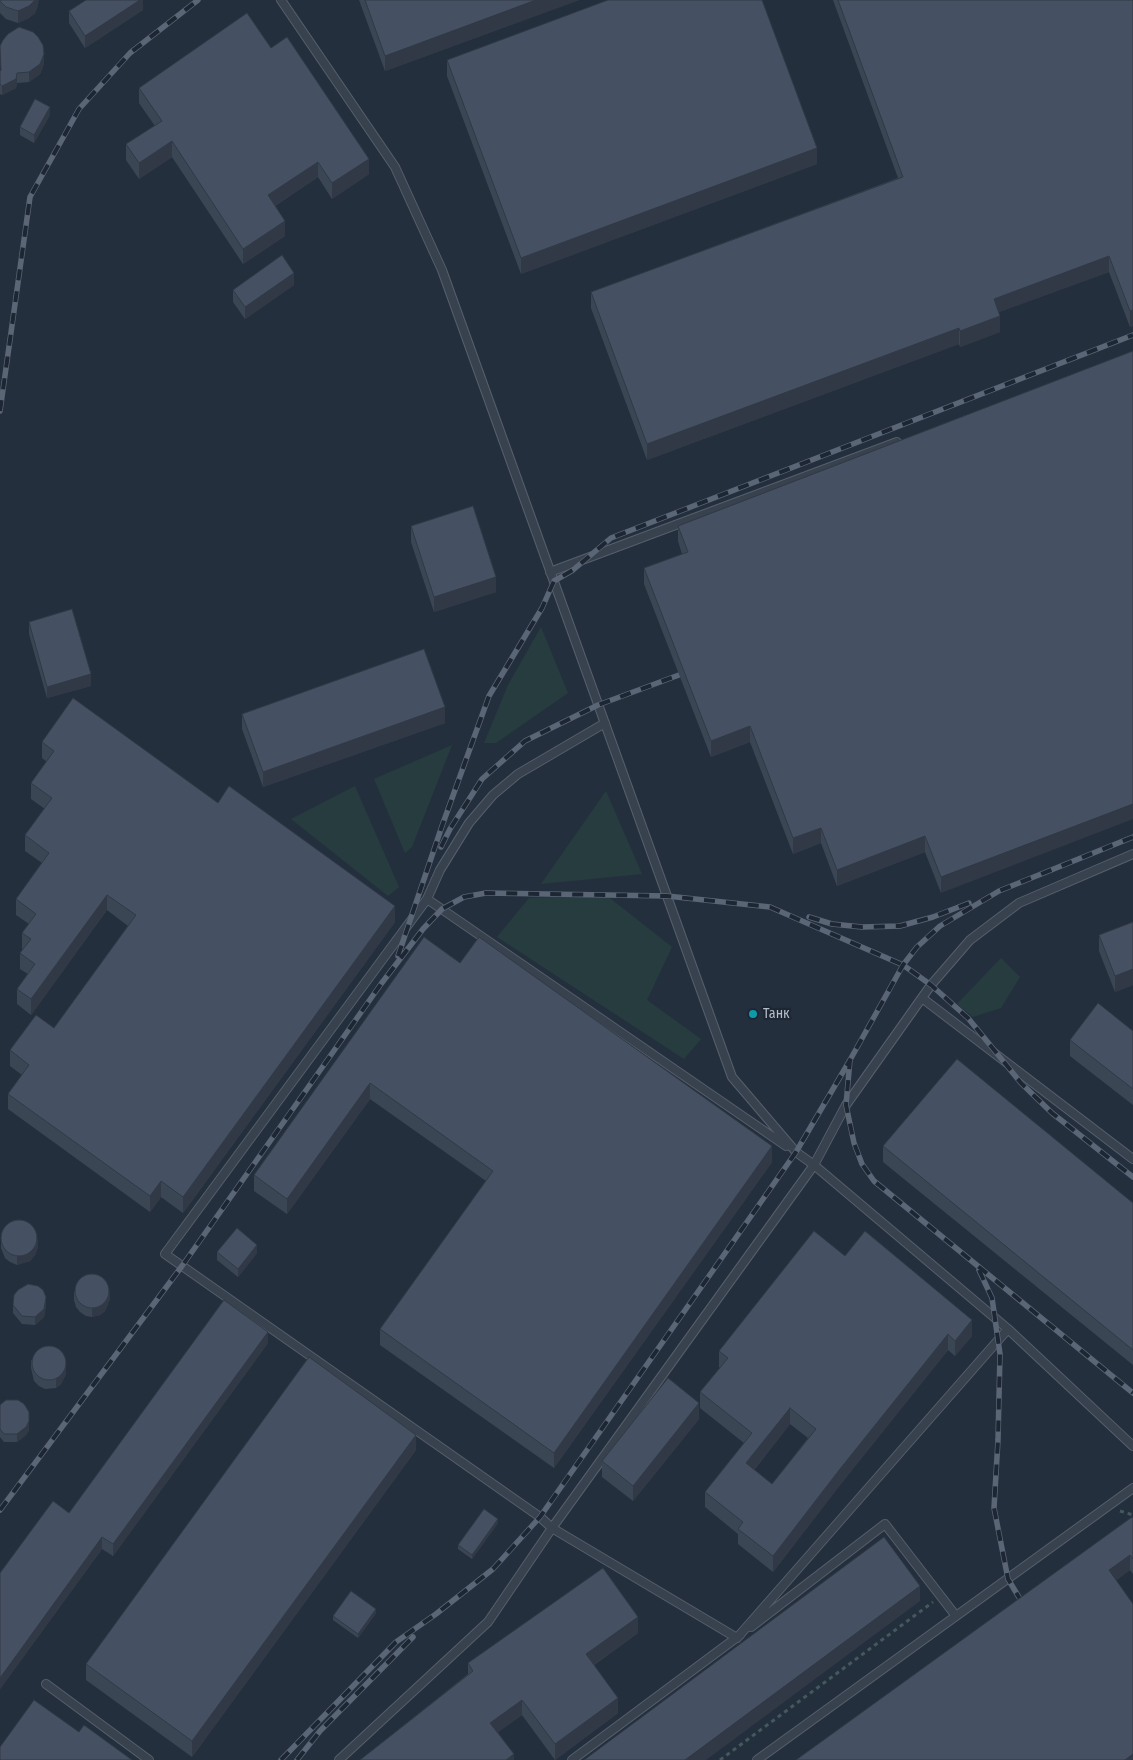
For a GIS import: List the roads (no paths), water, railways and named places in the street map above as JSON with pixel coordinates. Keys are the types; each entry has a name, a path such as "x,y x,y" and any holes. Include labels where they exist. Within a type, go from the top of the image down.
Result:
{"lane":[{"path":"281,0 395,167 442,270 732,1077 796,1152"},
{"path":"550,572 901,440"},
{"path":"605,723 518,774 493,795 470,822 440,870 427,899 165,1254 540,1517 552,1528 737,1638"},
{"path":"340,1760 488,1622 552,1528 814,1165 846,1105 931,985 970,940 1019,903 1133,854"},
{"path":"427,899 814,1165 1008,1329 1133,1446"},
{"path":"922,998 1133,1159"},
{"path":"737,1638 1008,1329"},
{"path":"758,1760 1133,1488"},
{"path":"572,1760 737,1638 885,1524 956,1616"},
{"path":"46,1684 150,1760"}],"railway":[{"path":"0,411 30,197 79,109 130,53 198,0"},
{"path":"398,956 489,696 542,608 554,581 573,570 611,538 1133,335"},
{"path":"441,847 450,829 482,779 525,741 598,705 679,675"},
{"path":"1133,837 999,891 940,926 917,947 903,965 850,1060 846,1105 854,1143 862,1164 874,1181 1133,1393"},
{"path":"0,1510 182,1266 381,984 423,929 442,909 464,897 486,893 667,896 770,907 903,965 931,985 968,1018 1021,1083 1052,1113 1133,1177"},
{"path":"809,917 832,924 862,927 900,926 933,917 969,903"},
{"path":"281,1760 396,1642 436,1614 493,1569 540,1517 796,1152 850,1060"},
{"path":"979,1270 992,1298 1000,1354 994,1508 1008,1579 1026,1609"},
{"path":"297,1760 320,1731 413,1637"}],"place":[{"name":"Танк","path":"753,1014"}]}
